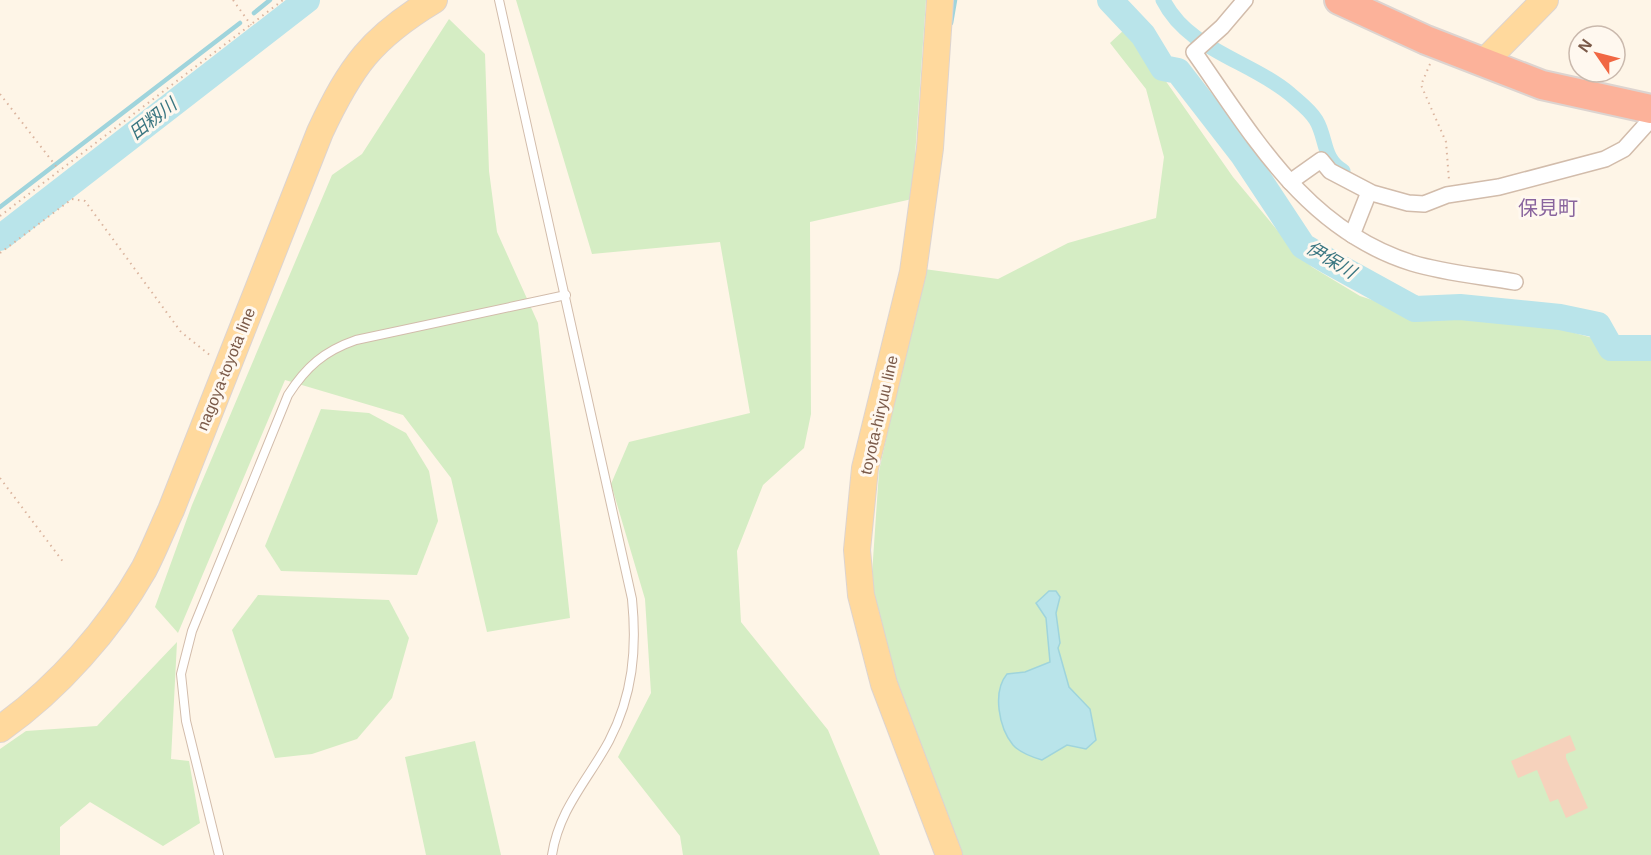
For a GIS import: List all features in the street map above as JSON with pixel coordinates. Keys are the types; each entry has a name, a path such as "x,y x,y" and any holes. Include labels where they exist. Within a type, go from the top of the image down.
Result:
{"highway":[{"path":"1339,0 1439,45 1542,85 1651,109"}],"main road":[{"name":"nagoya-toyota line","path":"0,729 57,681 105,625 144,569 171,510 320,132 342,86 370,47 434,0"},
{"name":"toyota-hiryuu line","path":"940,0 930,148 913,272 865,468 857,550 861,596 884,684 949,855"},
{"path":"1485,61 1545,0"}],"street":[{"path":"1245,0 1222,27 1194,52 1301,196 1335,225 1367,245 1413,263 1515,282"},
{"path":"1290,182 1321,160 1330,171 1369,192 1408,203 1424,204 1450,194 1478,188 1499,187 1605,159 1624,149 1651,119"},
{"path":"1352,235 1369,192"}],"lane":[{"path":"499,0 632,598 636,639 634,666 621,714 608,742 568,805 552,855"},
{"path":"219,855 181,694 184,654 288,396 301,375 318,358 335,347 356,340 566,295"}],"path":[{"path":"233,0 251,25"},
{"path":"0,216 283,0"},
{"path":"1439,45 1421,85 1446,142 1450,194"},
{"path":"0,94 59,170"},
{"path":"0,253 72,199 85,201 181,332 202,347 225,371"},
{"path":"0,478 63,563"}],"green space":[{"path":"516,0 926,0 912,199 810,222 811,414 804,448 763,485 737,551 741,622 828,730 880,855 683,855 680,836 618,757 651,693 645,599 611,484 629,442 750,413 720,242 592,254"},
{"path":"449,19 485,54 489,171 497,232 538,323 570,618 487,632 451,478 403,415 285,380 178,633 155,607 192,505 332,175 362,154"},
{"path":"1125,29 1158,70 1233,177 1288,243 1312,267 1360,296 1430,319 1524,319 1600,340 1651,344 1651,855 957,855 907,717 871,589 879,471 924,269 998,279 1068,243 1156,218 1164,157 1146,89 1110,43"},
{"path":"321,409 369,413 406,433 429,471 438,521 417,575 281,571 265,546"},
{"path":"258,595 389,600 409,638 392,698 357,739 312,754 275,758 232,630"},
{"path":"177,642 171,759 189,761 200,823 163,846 90,802 60,827 60,855 0,855 0,749 26,731 97,726"},
{"path":"475,741 501,855 426,855 405,757"}],"water":[{"path":"1049,591 1056,591 1060,597 1056,613 1060,643 1058,648 1069,687 1090,709 1096,740 1086,749 1067,745 1042,760 1030,756 1013,745 1001,720 999,700 1002,682 1007,674 1025,672 1050,662 1046,618 1036,603"}],"building":[{"path":"1570,735 1576,750 1566,754 1566,758 1588,808 1566,818 1558,799 1550,802 1537,770 1518,778 1511,761"}],"waterway":[{"path":"254,13 270,0"},
{"name":"田籾川","path":"0,238 307,0"},
{"path":"951,23 955,0"},
{"name":"伊保川","path":"1110,0 1143,35 1163,68 1178,71 1243,155 1303,246 1415,309 1460,307 1560,317 1598,325 1611,348 1651,348"},
{"path":"1163,0 1174,17 1203,43 1274,82 1304,106 1316,120 1331,160 1343,171"},
{"path":"0,207 240,23"}],"district":[{"name":"保見町","path":"1548,208"}]}
